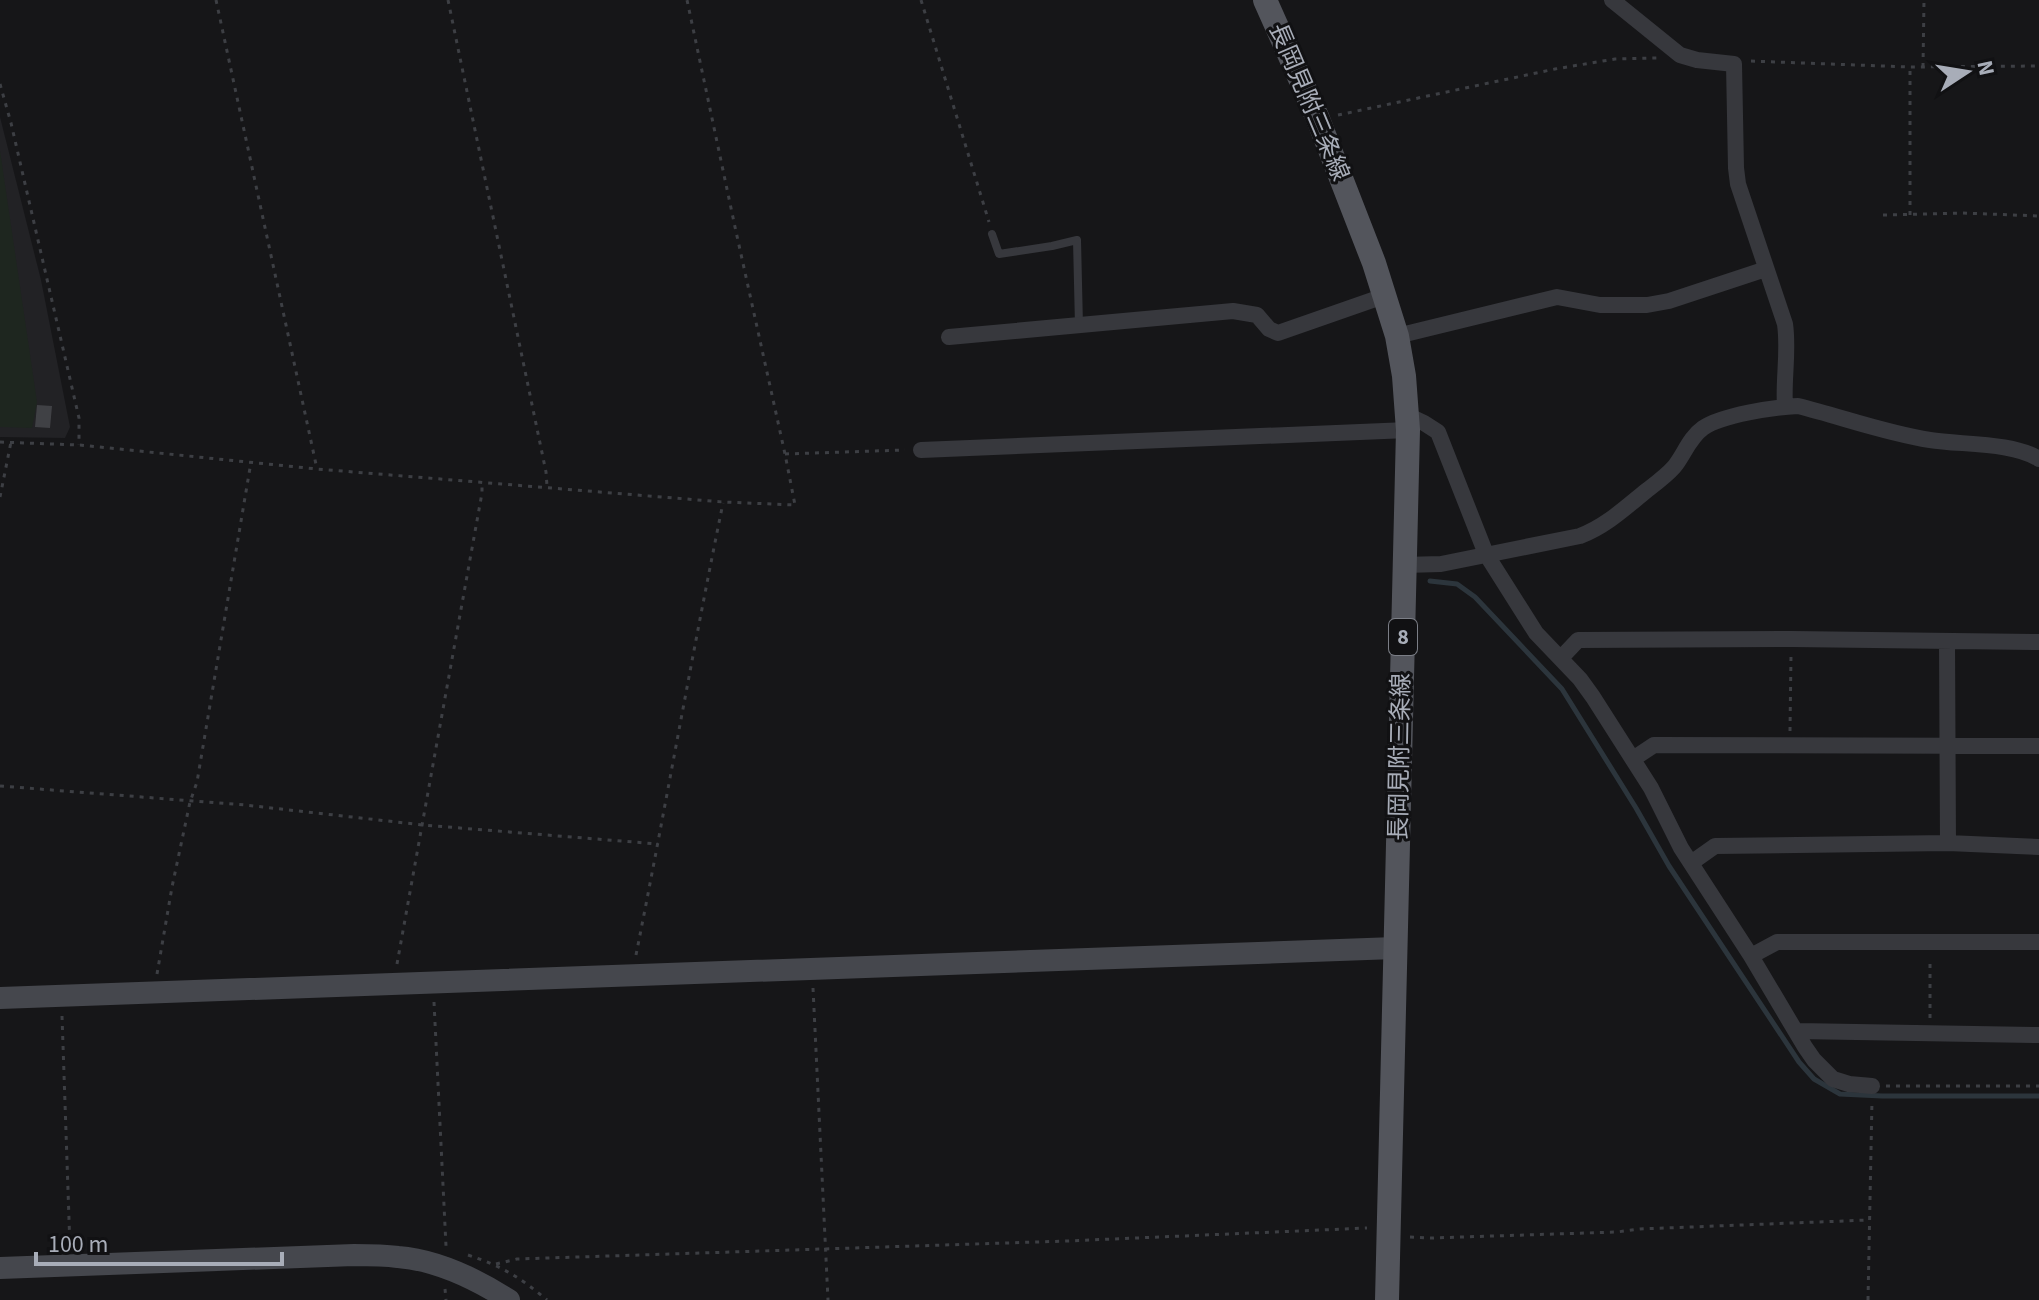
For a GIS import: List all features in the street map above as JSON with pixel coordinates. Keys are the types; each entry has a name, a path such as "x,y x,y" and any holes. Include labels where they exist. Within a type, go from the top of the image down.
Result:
{"main road":[{"name":"長岡見附三条線","path":"1265,0 1318,119 1374,263 1397,336 1404,376 1407,422 1387,1300"}],"street":[{"path":"1612,0 1680,55 1734,64 1738,184 1785,324 1788,342 1785,407"},
{"path":"1397,336 1557,297 1600,305 1647,305 1669,301 1766,269"},
{"path":"949,337 1233,311 1257,315 1269,329 1278,333 1384,296"},
{"path":"1404,565 1441,564 1593,531 1671,471 1689,442 1703,428 1730,417 1785,407 1798,406 1884,430 1931,440 2017,451 2039,459"},
{"path":"921,450 1407,422 1424,423 1438,432 1486,554 1536,633 1593,697 1651,788 1681,848 1814,1060 1833,1079 1872,1086"},
{"path":"1561,658 1578,640 2039,642"},
{"path":"1947,641 1948,843"},
{"path":"1633,759 1654,745 2039,746"},
{"path":"1691,863 1715,846 1948,843 2039,847"},
{"path":"1751,956 1777,942 2039,942"},
{"path":"0,998 1395,948"},
{"path":"1797,1031 2039,1035"},
{"path":"0,1268 354,1255 399,1257 422,1261 472,1278 509,1300"}],"lane":[{"path":"992,234 999,254 1077,240 1079,326"}],"path":[{"path":"216,0 317,469"},
{"path":"448,0 547,486"},
{"path":"0,442 79,445 317,469 723,502 795,505 687,0"},
{"path":"921,0 992,234"},
{"path":"1923,67 1924,0"},
{"path":"1318,119 1585,64 1615,59 1664,59 1680,55"},
{"path":"1734,64 1749,61 1910,67 2039,66"},
{"path":"1910,67 1910,215"},
{"path":"0,84 79,418 79,445"},
{"path":"1883,215 1962,213 2039,216"},
{"path":"0,497 11,442"},
{"path":"785,454 921,450"},
{"path":"156,993 157,968 190,802 197,782 251,462"},
{"path":"397,983 397,963 482,481"},
{"path":"633,975 723,502"},
{"path":"1790,745 1792,639"},
{"path":"0,786 245,805 423,825 658,844"},
{"path":"1930,942 1930,1034"},
{"path":"812,969 828,1300"},
{"path":"433,982 446,1245 453,1249"},
{"path":"61,996 70,1266"},
{"path":"1868,1300 1872,1086 2039,1086"},
{"path":"496,1264 517,1259 1363,1229 1431,1238 1869,1220"},
{"path":"461,1252 515,1274 547,1300"}],"shaded area":[{"path":"0,117 41,280 70,427 65,438 0,437"},
{"path":"0,151 37,402 32,428 0,427"}],"building":[{"path":"37,405 52,406 50,428 35,427"}],"waterway":[{"path":"1430,581 1457,584 1475,597 1562,689 1669,866 1799,1062 1814,1079 1840,1094 2039,1096"}]}
